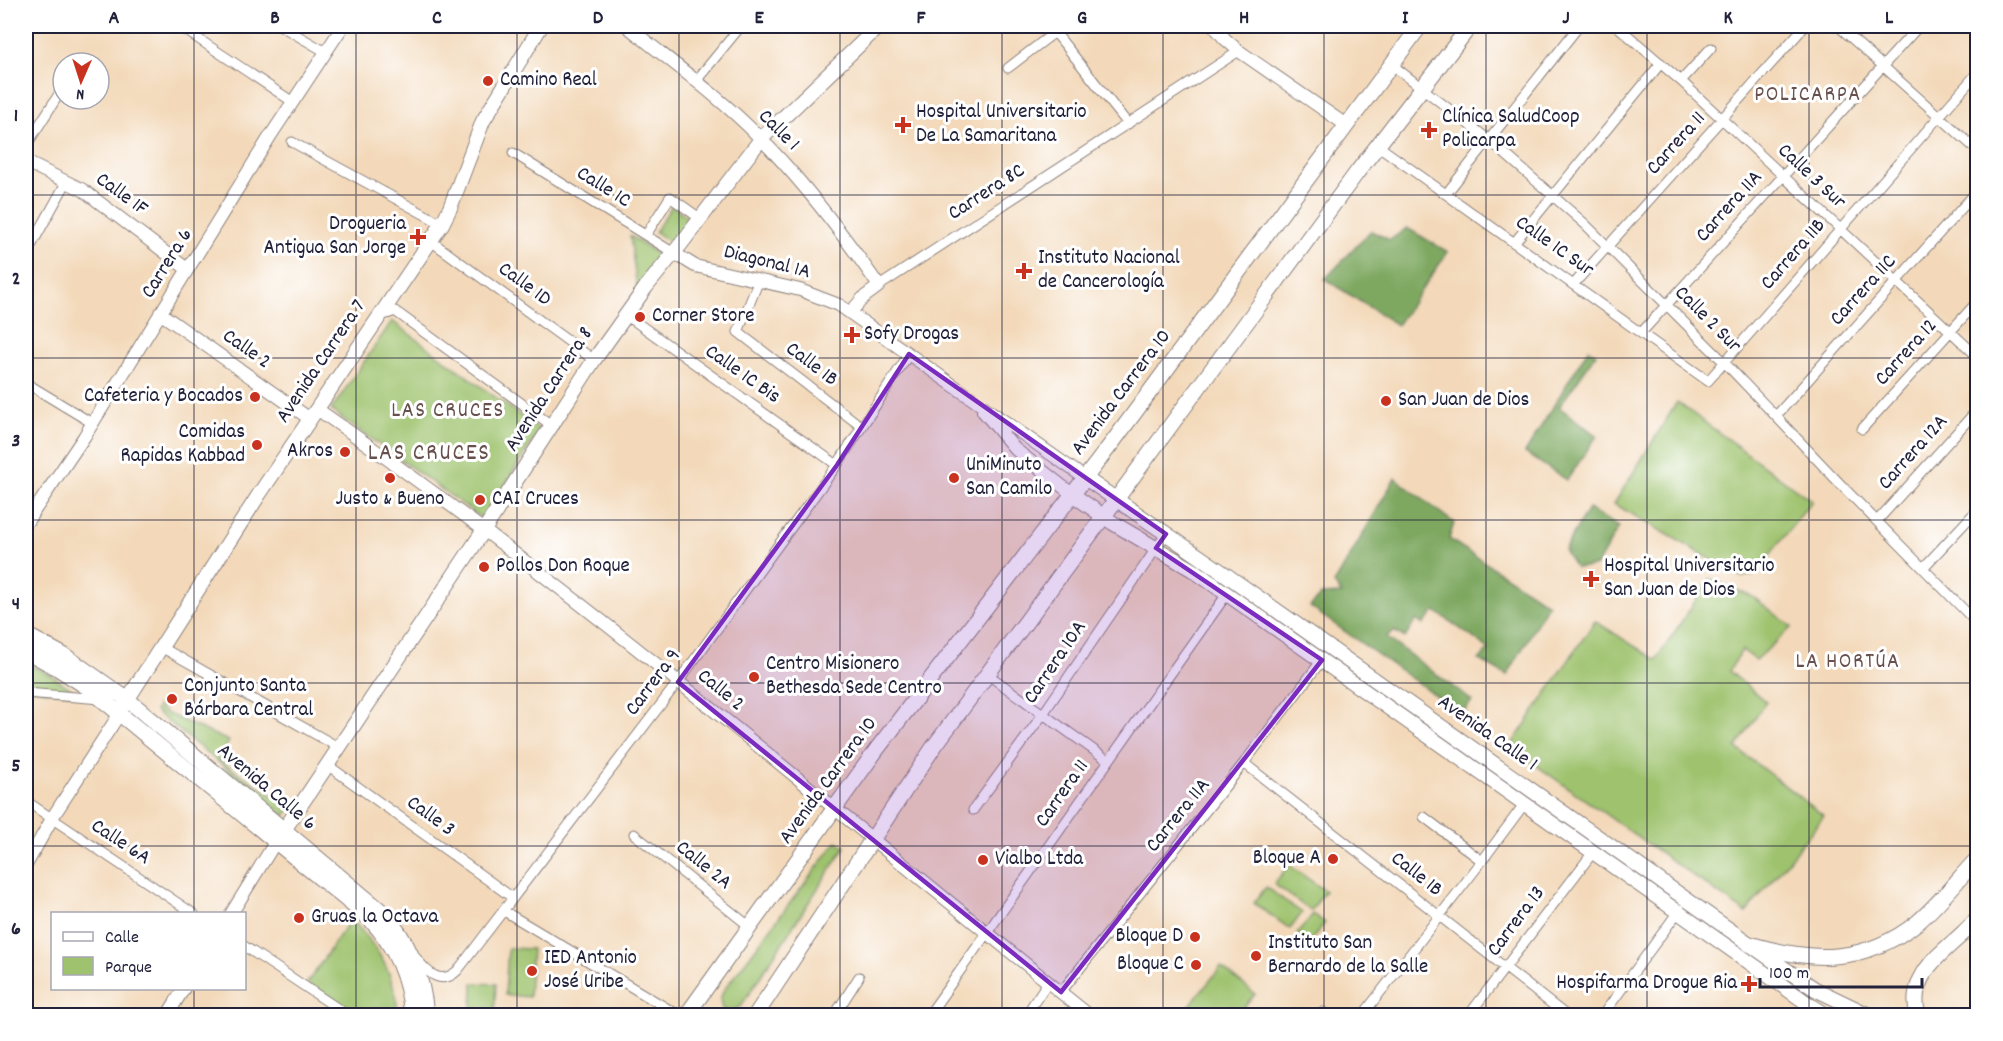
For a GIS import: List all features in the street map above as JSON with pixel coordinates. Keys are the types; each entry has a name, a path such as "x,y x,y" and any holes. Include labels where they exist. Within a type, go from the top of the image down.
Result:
{"main road":[{"name":"Avenida Carrera 7","path":"124,706 313,414 388,312 393,296 442,224 483,121 541,26"},
{"name":"Avenida Carrera 8","path":"280,835 484,530 550,424 646,287 761,139 879,26"},
{"name":"Avenida Carrera 10","path":"686,1016 878,749 1085,478 1420,26"},
{"path":"755,1016 871,839 987,674 1377,145 1470,26"},
{"name":"Avenida Calle 1","path":"1085,478 1682,905 1828,1016"},
{"name":"Avenida Calle 1","path":"1072,494 1103,517 1193,570 1525,803 1598,846"},
{"name":"Avenida Calle 6","path":"26,635 58,652 280,835 381,911 407,945 420,983 426,1016"},
{"name":"Avenida Calle 6","path":"26,651 59,669 102,699 124,706"},
{"name":"Avenida Calle 6","path":"280,835 377,927 400,963 412,1016"},
{"path":"1749,944 1801,956 1853,955 1897,936 1917,922 1977,858"},
{"name":"Avenida Calle 1","path":"1682,905 1749,944 1815,989 1871,1016"},
{"path":"1918,1016 1916,996 1924,974 1935,957 1976,923"}],"street":[{"path":"179,26 293,102"},
{"path":"280,26 326,52"},
{"name":"Carrera 6","path":"26,523 92,423 187,268 343,26"},
{"name":"Calle 1","path":"627,26 696,81 761,139 820,206 879,286"},
{"path":"696,81 741,26"},
{"path":"1214,26 1239,51 1346,125"},
{"path":"1446,194 1579,26"},
{"name":"Calle 3 Sur","path":"1620,26 1977,357"},
{"name":"Carrera 11","path":"1573,285 1805,26"},
{"path":"1838,26 1977,151"},
{"name":"Carrera 11A","path":"1641,333 1919,26"},
{"path":"1008,68 1056,28 1128,124"},
{"path":"1681,81 1712,48"},
{"name":"Carrera 8C","path":"850,313 863,298 879,286 1239,51"},
{"path":"1514,243 1661,63"},
{"name":"Calle 2 Sur","path":"1391,64 1489,140 1607,247 1724,362 1977,623"},
{"name":"Carrera 11B","path":"1708,381 1977,72"},
{"path":"26,146 51,107"},
{"path":"292,142 442,224"},
{"name":"Calle 1C Sur","path":"1377,145 1708,381"},
{"name":"Calle 1C","path":"513,153 674,253"},
{"name":"Calle 1F","path":"26,162 67,181 99,201 187,268"},
{"path":"26,255 67,181"},
{"name":"Carrera 11C","path":"1776,416 1977,190"},
{"path":"646,236 670,197 701,219"},
{"name":"Calle 1D","path":"431,241 594,360"},
{"name":"Diagonal 1A","path":"674,253 695,266 815,295 839,305 850,313"},
{"name":"Calle 1B","path":"759,280 738,332 862,427"},
{"name":"Carrera 12","path":"1862,429 1977,301"},
{"path":"388,312 550,424"},
{"path":"850,313 1085,478"},
{"name":"Calle 2","path":"160,314 484,530 678,682 1090,1016"},
{"name":"Calle 1C Bis","path":"626,315 837,465"},
{"name":"Carrera 9","path":"407,945 431,975 449,977 458,970 678,682 837,465 909,354"},
{"path":"26,383 92,423"},
{"path":"972,399 1015,449 1072,494"},
{"name":"Carrera 12A","path":"1877,521 1977,409"},
{"path":"1923,568 1977,509"},
{"name":"Carrera 10A","path":"973,810 1043,714 1166,534"},
{"name":"Carrera 11","path":"928,1016 1227,594"},
{"path":"161,647 338,747"},
{"name":"Carrera 11A","path":"1061,992 1244,763 1322,660"},
{"path":"987,674 1109,761"},
{"path":"26,693 102,699"},
{"path":"26,865 124,706"},
{"name":"Calle 1B","path":"1244,763 1567,1016"},
{"name":"Calle 3","path":"327,764 513,898"},
{"name":"Calle 6A","path":"26,801 191,912"},
{"path":"1362,1016 1525,803"},
{"path":"1424,817 1482,861"},
{"name":"Calle 2A","path":"634,834 749,926"},
{"path":"232,912 280,835"},
{"name":"Carrera 13","path":"1468,1016 1598,846"},
{"path":"1602,1016 1682,905"},
{"path":"504,910 680,1016"},
{"path":"246,947 334,1011 349,1016"},
{"path":"834,1016 859,977"},
{"path":"1025,1016 1048,982"},
{"path":"167,1016 183,990"}],"highlighted area":[{"path":"909,354 1166,534 1156,548 1322,660 1061,992 678,682 837,465"}],"green space":[{"path":"672,205 691,220 673,244 655,232"},
{"path":"1407,228 1448,252 1397,325 1325,279 1371,231 1390,240"},
{"path":"630,236 662,257 637,289"},
{"path":"392,321 540,430 483,519 331,410"},
{"path":"1588,349 1596,354 1559,407 1597,436 1567,480 1525,453"},
{"path":"1677,402 1812,501 1754,575 1742,577 1614,504"},
{"path":"1395,478 1454,523 1449,539 1548,604 1507,676 1479,660 1489,649 1435,611 1423,625 1416,620 1405,638 1394,631 1386,637 1472,701 1462,714 1310,607 1321,595 1342,594 1334,584"},
{"path":"1588,509 1619,527 1596,566 1575,568 1564,550"},
{"path":"1710,579 1753,597 1792,627 1756,660 1742,650 1729,671 1766,702 1736,748 1824,816 1746,913 1510,747 1595,621 1656,660"},
{"path":"26,663 51,675 80,695 26,688"},
{"path":"157,706 168,714 229,741 219,760 291,808 285,816 155,711"},
{"path":"837,841 845,847 741,1006 731,1012 722,1009 720,999 724,990"},
{"path":"1289,865 1325,891 1311,911 1274,884"},
{"path":"1266,887 1302,913 1290,929 1254,903"},
{"path":"1313,914 1325,923 1309,943 1297,934"},
{"path":"351,919 384,962 394,987 398,1015 355,1015 307,983"},
{"path":"508,948 532,949 529,997 505,995"},
{"path":"1221,967 1255,994 1238,1015 1182,1015"},
{"path":"473,983 496,984 494,1015 472,1015"}],"place":[{"name":"Camino Real","path":"488,81"},
{"name":"Hospital Universitario De La Samaritana","path":"903,125"},
{"name":"Clínica SaludCoop Policarpa","path":"1429,130"},
{"name":"Drogueria Antigua San Jorge","path":"418,237"},
{"name":"Instituto Nacional de Cancerología","path":"1024,271"},
{"name":"Corner Store","path":"640,317"},
{"name":"Sofy Drogas","path":"852,335"},
{"name":"Cafeteria y Bocados","path":"255,397"},
{"name":"San Juan de Dios","path":"1386,401"},
{"name":"Comidas Rapidas Kabbad","path":"257,445"},
{"name":"Akros","path":"345,452"},
{"name":"Justo & Bueno","path":"390,478"},
{"name":"UniMinuto San Camilo","path":"954,478"},
{"name":"CAI Cruces","path":"480,500"},
{"name":"Pollos Don Roque","path":"484,567"},
{"name":"Hospital Universitario San Juan de Dios","path":"1591,579"},
{"name":"Centro Misionero Bethesda Sede Centro","path":"754,677"},
{"name":"Conjunto Santa Bárbara Central","path":"172,699"},
{"name":"Bloque A","path":"1333,859"},
{"name":"Vialbo Ltda","path":"983,860"},
{"name":"Gruas la Octava","path":"299,918"},
{"name":"Bloque D","path":"1195,937"},
{"name":"Instituto San Bernardo de la Salle","path":"1256,956"},
{"name":"Bloque C","path":"1196,965"},
{"name":"IED Antonio José Uribe","path":"532,971"},
{"name":"Hospifarma Drogue Ria","path":"1749,984"}],"district":[{"name":"POLICARPA","path":"1808,95"},
{"name":"LAS CRUCES","path":"448,411"},
{"name":"LAS CRUCES","path":"429,454"},
{"name":"LA HORTÚA","path":"1848,662"}]}
